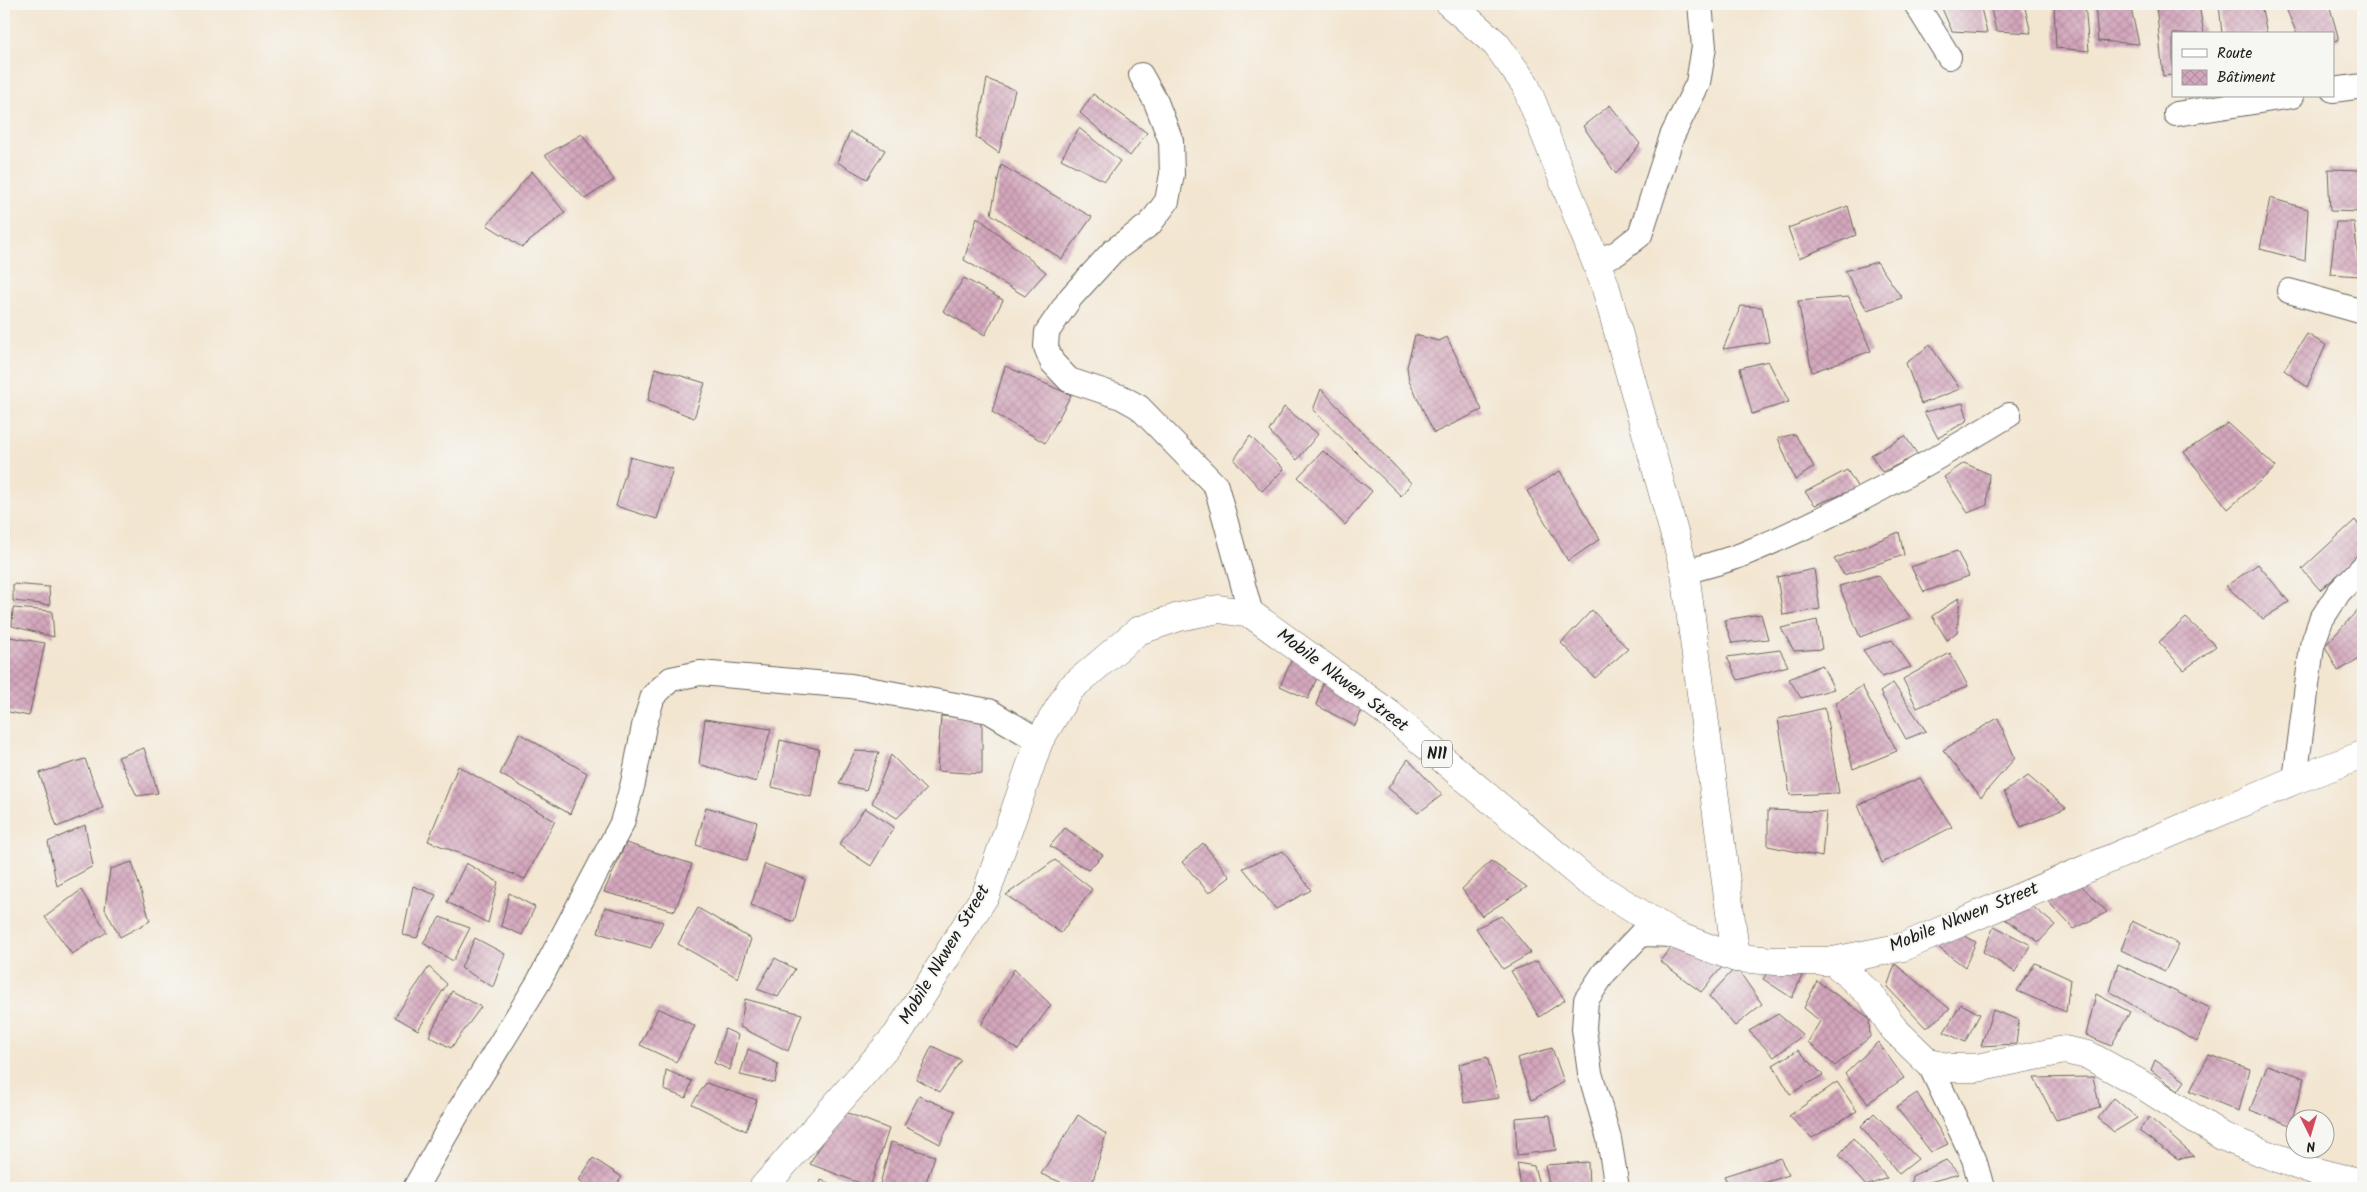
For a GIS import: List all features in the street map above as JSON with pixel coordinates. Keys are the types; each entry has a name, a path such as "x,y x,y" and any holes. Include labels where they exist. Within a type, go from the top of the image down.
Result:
{"main road":[{"path":"1450,4 1496,44 1524,84 1597,261 1685,572 1736,958"},
{"name":"Mobile Nkwen Street","path":"763,1188 897,1035 986,894 1039,742 1071,688 1138,631 1179,616 1219,609 1251,614 1388,713 1585,880 1676,935 1736,958 1833,962 1903,947 2295,780 2363,755"},
{"path":"1833,962 1872,995 1894,1029 1929,1063 1951,1068 1977,1068 2064,1050 2088,1056 2139,1083 2222,1136 2313,1171 2363,1183"}],"street":[{"path":"1597,261 1617,252 1640,235 1672,136 1698,83 1704,47 1700,4"},
{"path":"1916,4 1949,57"},
{"path":"1141,75 1156,102 1172,141 1172,174 1167,200 1150,224 1113,251 1071,297 1048,332 1046,347 1052,362 1069,380 1121,397 1138,407 1216,486 1251,614"},
{"path":"2334,90 2363,86"},
{"path":"2176,114 2279,98"},
{"path":"2289,291 2363,312"},
{"path":"1685,572 1745,553 1841,508 1938,458 2009,415"},
{"path":"2295,780 2312,646 2321,620 2339,592 2363,566"},
{"path":"415,1188 460,1109 538,983 622,822 633,783 644,726 653,696 672,679 700,673 850,686 989,711 1039,742"},
{"path":"1617,1188 1609,1139 1590,1073 1584,1029 1586,1000 1604,973 1641,934 1676,935"},
{"path":"1929,1063 1974,1159 1982,1188"}],"building":[{"path":"1940,4 1980,4 1987,33 1952,31"},
{"path":"1990,4 2024,4 2031,33 1996,31"},
{"path":"2054,4 2085,4 2089,51 2056,48"},
{"path":"2095,4 2130,4 2139,44 2098,41"},
{"path":"2156,4 2199,5 2204,32 2172,32 2172,75 2163,76"},
{"path":"2219,4 2261,4 2267,32 2222,32"},
{"path":"2284,4 2329,4 2339,40 2334,41 2334,32 2296,32"},
{"path":"987,79 1015,90 999,153 976,137"},
{"path":"1093,94 1147,133 1130,156 1080,113"},
{"path":"1610,105 1640,144 1616,174 1583,126"},
{"path":"1079,128 1120,161 1105,181 1061,159"},
{"path":"850,132 885,150 867,179 837,162"},
{"path":"582,134 614,180 585,199 545,155"},
{"path":"1001,165 1092,217 1062,259 991,214"},
{"path":"2328,169 2363,170 2363,212 2330,211"},
{"path":"532,171 565,213 522,247 487,225"},
{"path":"2270,198 2308,209 2305,261 2260,249"},
{"path":"1848,206 1856,235 1799,258 1788,228"},
{"path":"977,217 1046,272 1025,296 964,260"},
{"path":"2336,222 2354,222 2360,276 2330,274"},
{"path":"1877,262 1902,298 1867,310 1845,271"},
{"path":"964,278 1003,300 985,335 943,311"},
{"path":"1849,297 1871,351 1812,372 1798,301"},
{"path":"1741,306 1762,307 1769,342 1723,349"},
{"path":"2307,334 2326,345 2307,387 2284,370"},
{"path":"1415,335 1439,341 1447,337 1482,410 1434,433 1409,381 1407,367"},
{"path":"1930,345 1960,389 1921,404 1906,363"},
{"path":"1768,361 1789,402 1752,414 1740,368"},
{"path":"1005,366 1071,395 1045,443 992,412"},
{"path":"655,368 705,383 694,418 648,400"},
{"path":"1321,389 1411,483 1401,496 1313,410"},
{"path":"1963,403 1968,420 1938,438 1924,412"},
{"path":"1284,407 1318,434 1297,460 1269,431"},
{"path":"2228,423 2276,467 2228,509 2184,452"},
{"path":"1795,434 1814,467 1795,480 1778,438"},
{"path":"1250,436 1284,469 1262,491 1234,460"},
{"path":"1905,436 1918,455 1882,472 1871,455"},
{"path":"1323,451 1372,491 1345,525 1298,477"},
{"path":"630,457 673,469 657,519 616,506"},
{"path":"1964,463 1989,474 1987,505 1968,513 1944,477"},
{"path":"1847,470 1858,488 1815,505 1805,492"},
{"path":"1560,471 1600,539 1568,561 1527,491"},
{"path":"4,514 10,535 4,537"},
{"path":"2355,520 2363,531 2363,554 2320,590 2302,569"},
{"path":"1899,532 1904,555 1844,575 1834,559"},
{"path":"1957,551 1969,576 1924,592 1911,567"},
{"path":"2258,564 2289,602 2263,619 2226,586"},
{"path":"1814,569 1820,609 1783,615 1777,577"},
{"path":"1878,575 1911,618 1860,637 1839,586"},
{"path":"13,584 49,587 50,605 13,601"},
{"path":"1960,597 1957,632 1947,640 1932,616"},
{"path":"2363,604 2363,657 2338,671 2325,646"},
{"path":"13,608 52,611 54,637 12,626"},
{"path":"1592,610 1628,649 1595,678 1561,643"},
{"path":"1761,614 1768,639 1732,643 1724,620"},
{"path":"2186,618 2216,646 2184,670 2159,642"},
{"path":"1817,620 1822,649 1794,651 1781,628"},
{"path":"4,636 45,643 29,716 4,711"},
{"path":"1892,640 1911,667 1882,677 1863,650"},
{"path":"1296,650 1324,661 1308,699 1280,686"},
{"path":"1780,650 1788,666 1738,680 1727,657"},
{"path":"1950,653 1968,686 1917,708 1903,679"},
{"path":"1822,665 1834,689 1801,698 1789,679"},
{"path":"1327,671 1371,690 1355,726 1316,705"},
{"path":"1893,683 1926,731 1906,739 1880,692"},
{"path":"1862,686 1897,751 1853,769 1836,703"},
{"path":"1825,708 1839,793 1790,795 1778,719"},
{"path":"941,716 982,719 982,774 937,771"},
{"path":"1998,718 2015,758 1981,797 1943,750"},
{"path":"705,719 771,729 756,782 699,764"},
{"path":"519,733 587,773 570,814 500,774"},
{"path":"780,740 819,749 811,797 772,787"},
{"path":"144,748 158,793 137,796 118,757"},
{"path":"855,751 879,752 866,790 839,784"},
{"path":"891,755 926,790 897,818 872,803"},
{"path":"85,759 103,808 57,827 39,773"},
{"path":"1408,759 1442,795 1418,813 1388,788"},
{"path":"458,766 555,821 525,879 428,841"},
{"path":"2028,776 2066,808 2021,827 2004,792"},
{"path":"1920,778 1952,827 1882,863 1858,805"},
{"path":"706,807 757,822 747,861 696,845"},
{"path":"865,808 894,827 871,866 839,845"},
{"path":"1768,810 1826,812 1822,857 1768,846"},
{"path":"85,825 93,866 57,886 48,842"},
{"path":"1065,828 1103,855 1088,870 1050,846"},
{"path":"626,843 692,864 675,911 604,892"},
{"path":"1203,843 1230,877 1209,893 1182,862"},
{"path":"1283,851 1311,890 1276,909 1243,868"},
{"path":"1055,860 1092,889 1061,933 1006,895"},
{"path":"1491,861 1527,887 1482,916 1462,889"},
{"path":"132,862 150,921 120,937 105,909 110,869"},
{"path":"466,863 498,882 488,923 447,902"},
{"path":"765,864 805,879 794,922 751,905"},
{"path":"2071,875 2107,912 2074,929 2037,890"},
{"path":"413,886 436,895 417,938 403,935"},
{"path":"81,890 107,932 72,954 45,917"},
{"path":"509,893 535,907 522,935 501,926"},
{"path":"2026,901 2055,925 2039,942 2003,918"},
{"path":"605,907 663,922 651,948 598,933"},
{"path":"698,908 751,939 738,978 678,944"},
{"path":"1501,916 1531,953 1503,969 1476,928"},
{"path":"440,917 470,928 453,961 423,943"},
{"path":"2132,921 2179,944 2165,971 2121,950"},
{"path":"1945,925 1976,942 1965,967 1935,945"},
{"path":"1994,926 2031,945 2015,972 1983,952"},
{"path":"1682,934 1722,967 1701,992 1660,961"},
{"path":"475,938 505,954 493,987 461,968"},
{"path":"775,958 795,969 778,997 757,989"},
{"path":"1778,958 1803,973 1792,998 1763,979"},
{"path":"1537,961 1565,1000 1539,1017 1511,971"},
{"path":"2035,963 2070,979 2066,1012 2017,991"},
{"path":"1895,964 1950,1009 1926,1028 1887,987"},
{"path":"2118,964 2210,1008 2197,1042 2110,992"},
{"path":"429,967 447,984 418,1030 395,1017"},
{"path":"1736,967 1762,1004 1735,1026 1709,996"},
{"path":"1014,969 1051,1005 1018,1050 981,1025"},
{"path":"1817,981 1869,1018 1870,1037 1835,1066 1808,1042 1820,1021 1804,1008"},
{"path":"452,991 481,1007 451,1048 429,1036"},
{"path":"2096,994 2130,1012 2111,1046 2086,1035"},
{"path":"745,999 802,1014 788,1051 740,1027"},
{"path":"1961,1004 1980,1014 1965,1042 1944,1032"},
{"path":"658,1008 695,1026 676,1062 640,1045"},
{"path":"1993,1010 2019,1020 2016,1044 1981,1046"},
{"path":"1778,1014 1803,1035 1774,1057 1749,1031"},
{"path":"725,1029 738,1035 730,1070 714,1063"},
{"path":"1878,1042 1904,1078 1868,1103 1845,1074"},
{"path":"932,1046 961,1060 940,1092 916,1079"},
{"path":"1552,1048 1564,1082 1532,1100 1517,1058"},
{"path":"748,1049 778,1064 775,1083 740,1075"},
{"path":"1798,1050 1823,1075 1790,1094 1773,1065"},
{"path":"2209,1055 2250,1069 2239,1111 2190,1091"},
{"path":"1487,1057 1499,1098 1464,1103 1459,1064"},
{"path":"2155,1060 2185,1081 2178,1091 2151,1070"},
{"path":"2267,1065 2305,1078 2295,1110 2284,1110 2284,1123 2250,1110"},
{"path":"666,1070 692,1081 686,1098 664,1090"},
{"path":"2093,1077 2100,1108 2056,1120 2034,1078"},
{"path":"1837,1082 1857,1111 1812,1138 1789,1116"},
{"path":"706,1083 757,1100 746,1131 692,1104"},
{"path":"1917,1093 1948,1144 1931,1152 1896,1107"},
{"path":"919,1096 955,1111 940,1144 904,1125"},
{"path":"2114,1098 2137,1118 2114,1132 2098,1118"},
{"path":"840,1110 889,1129 870,1187 810,1164"},
{"path":"1874,1113 1918,1159 1899,1174 1861,1126"},
{"path":"1078,1115 1106,1134 1091,1188 1075,1188 1041,1174"},
{"path":"1550,1115 1556,1150 1517,1155 1515,1118"},
{"path":"2149,1117 2194,1156 2178,1159 2139,1131"},
{"path":"1853,1138 1887,1178 1866,1186 1839,1155"},
{"path":"891,1142 935,1156 924,1188 879,1188"},
{"path":"593,1158 622,1177 614,1188 591,1188 579,1180"},
{"path":"1780,1158 1789,1175 1748,1188 1730,1188 1724,1176"},
{"path":"1946,1160 1959,1174 1911,1187 1912,1176"},
{"path":"1588,1162 1589,1188 1550,1188 1545,1165"},
{"path":"1517,1163 1534,1166 1540,1188 1521,1188"},
{"path":"821,1180 841,1188 819,1188"}]}
